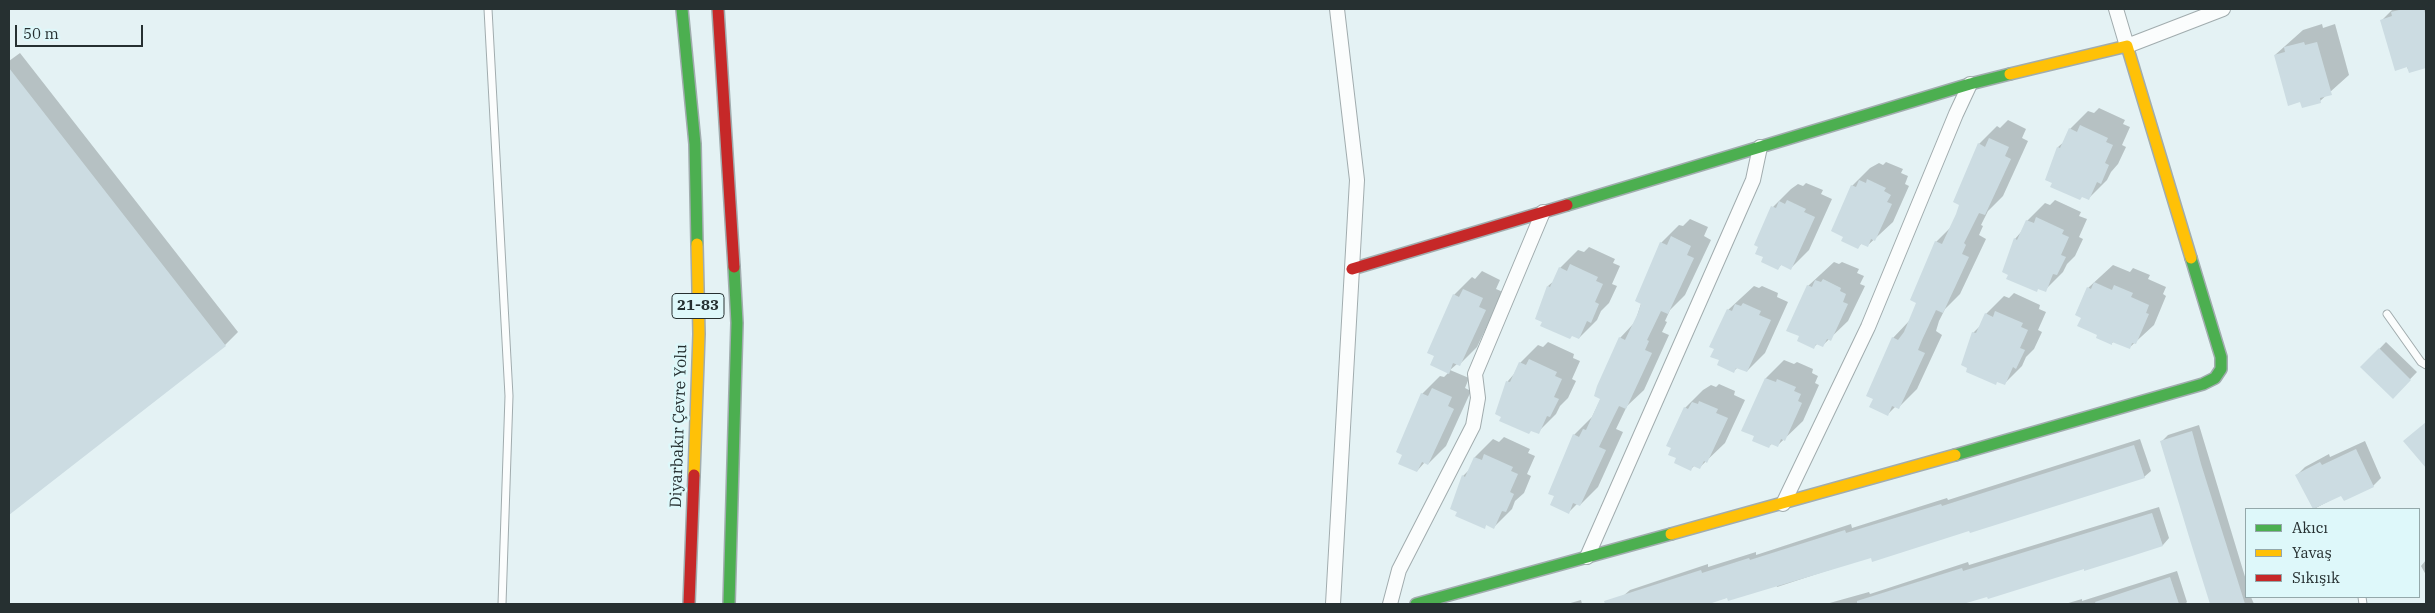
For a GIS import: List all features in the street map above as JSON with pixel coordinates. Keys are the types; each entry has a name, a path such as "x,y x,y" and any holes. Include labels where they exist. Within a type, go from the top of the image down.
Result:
{"main road":[{"name":"Diyarbakır Çevre Yolu","path":"682,9 695,144 699,334 689,604"},
{"name":"21-83","path":"718,9 737,323 729,604"},
{"path":"1352,269 1970,84 2126,46 2221,357 2221,369 2215,378 2203,384 1782,504 1416,604"}],"street":[{"path":"1333,604 1357,180 1337,9"},
{"path":"2116,9 2126,46 2223,9"},
{"path":"1782,504 1868,327 1970,84"},
{"path":"1587,558 1753,180 1760,147"},
{"path":"1390,604 1399,570 1473,426 1478,398 1475,374 1543,212"}],"lane":[{"path":"488,9 509,396 502,604"},
{"path":"2386,314 2421,362 2426,365"}],"building":[{"path":"2403,9 2424,9 2426,17 2426,68 2409,73 2407,67 2395,71 2380,20 2392,16 2391,12"},
{"path":"2304,42 2305,45 2317,42 2332,95 2320,98 2321,103 2302,108 2300,102 2288,106 2274,55 2285,52 2284,47"},
{"path":"9,68 226,346 9,515"},
{"path":"2080,125 2108,138 2106,142 2113,145 2105,163 2109,165 2101,184 2097,182 2089,200 2082,197 2080,200 2050,187 2052,183 2045,180 2057,147 2060,148 2069,128 2077,132"},
{"path":"1989,138 2009,147 2005,156 2011,159 1985,215 1979,213 1964,243 1966,245 1962,254 1969,257 1943,313 1936,310 1922,340 1918,350 1925,353 1899,409 1892,406 1888,416 1869,407 1873,399 1866,396 1892,337 1898,340 1904,332 1916,303 1910,300 1935,241 1942,244 1956,214 1959,205 1953,202 1978,143 1985,147"},
{"path":"1867,179 1886,188 1884,191 1891,195 1887,202 1892,204 1875,241 1871,239 1868,247 1861,244 1858,249 1841,241 1843,237 1831,231 1851,185 1856,187 1859,180 1866,183"},
{"path":"1787,200 1806,209 1804,212 1815,217 1791,270 1781,265 1778,270 1761,262 1763,257 1755,254 1758,247 1754,245 1771,206 1776,208 1779,201 1785,204"},
{"path":"2036,217 2064,230 2062,234 2069,237 2061,255 2066,257 2057,275 2053,274 2046,292 2038,289 2037,292 2006,279 2008,275 2002,272 2014,238 2017,240 2026,220 2034,223"},
{"path":"1671,236 1691,246 1687,255 1694,258 1668,314 1661,311 1647,340 1649,341 1645,350 1652,353 1626,409 1619,406 1599,447 1606,450 1580,506 1573,503 1569,514 1550,505 1554,496 1548,494 1573,434 1579,437 1583,429 1586,430 1600,399 1594,396 1597,386 1619,337 1625,340 1638,313 1641,304 1635,301 1660,242 1667,245"},
{"path":"1570,264 1598,277 1596,281 1603,284 1595,302 1599,304 1591,323 1587,321 1579,339 1572,336 1570,339 1540,326 1542,322 1535,319 1547,286 1550,287 1559,267 1567,271"},
{"path":"1823,279 1841,288 1840,291 1846,294 1843,302 1848,304 1831,341 1827,339 1823,347 1816,344 1814,349 1797,341 1799,336 1786,331 1807,285 1812,287 1815,280 1821,282"},
{"path":"2094,282 2112,290 2114,285 2133,293 2131,297 2149,305 2146,313 2149,314 2136,344 2132,343 2130,349 2112,342 2112,345 2096,338 2097,335 2077,326 2081,318 2075,315 2087,287 2091,289"},
{"path":"1463,289 1483,298 1479,307 1486,310 1460,366 1453,363 1449,374 1430,365 1434,356 1427,353 1453,294 1459,297"},
{"path":"1743,303 1761,311 1759,315 1771,320 1747,372 1736,368 1734,373 1717,365 1719,360 1710,357 1714,349 1709,347 1727,309 1732,311 1735,304 1741,306"},
{"path":"1995,311 2023,323 2021,327 2028,330 2020,348 2025,350 2016,369 2013,367 2005,385 1997,382 1996,385 1966,372 1967,368 1961,365 1972,332 1976,333 1985,313 1993,317"},
{"path":"2379,348 2411,380 2393,399 2360,367"},
{"path":"1529,359 1557,372 1555,376 1562,379 1554,397 1559,399 1550,417 1547,416 1539,434 1531,431 1529,434 1499,421 1501,417 1495,414 1506,381 1510,382 1519,362 1526,365"},
{"path":"1765,378 1776,382 1777,379 1796,387 1794,391 1801,394 1798,401 1802,403 1785,441 1781,439 1778,447 1771,444 1769,448 1752,441 1754,436 1741,431"},
{"path":"1432,388 1452,397 1448,406 1454,409 1428,465 1422,462 1417,472 1398,464 1402,455 1396,452 1421,393 1428,396"},
{"path":"1699,401 1718,409 1716,413 1728,418 1707,463 1704,461 1700,469 1693,466 1691,471 1674,463 1676,458 1668,455 1671,448 1666,446 1684,407 1688,409 1692,402 1698,404"},
{"path":"2426,422 2426,468 2403,441"},
{"path":"2192,431 2245,604 2210,604 2190,540 2160,441"},
{"path":"2134,445 2145,478 1872,562 1871,558 1728,601 1727,598 1709,604 1605,604 1604,601 1701,570 1702,573 1845,530 1846,533 1941,504 1942,506"},
{"path":"2356,449 2374,487 2344,501 2341,496 2312,508 2295,475 2320,462 2322,465"},
{"path":"1484,454 1513,467 1511,471 1518,474 1510,492 1514,494 1506,512 1502,511 1494,529 1486,525 1485,529 1455,516 1457,512 1450,509 1462,475 1465,477 1474,457 1482,460"},
{"path":"2152,513 2163,546 2084,571 2084,569 1988,599 1987,597 1963,604 1857,604 1857,601 1962,568 1963,571"},
{"path":"2170,577 2179,604 2096,604 2095,602"}],"traffic: fast":[{"path":"682,9 695,144 697,244"},
{"path":"1567,205 1970,84 2010,74"},
{"path":"1955,455 2203,384 2215,378 2221,369 2221,357 2191,258"},
{"path":"729,604 737,323 734,267"},
{"path":"1416,604 1671,534"}],"traffic: slow":[{"path":"2010,74 2127,46 2191,258"},
{"path":"694,475 699,334 697,244"},
{"path":"1671,534 1955,455"}],"traffic: jam":[{"path":"718,9 734,267"},
{"path":"1352,269 1567,205"},
{"path":"689,604 694,475"}]}
